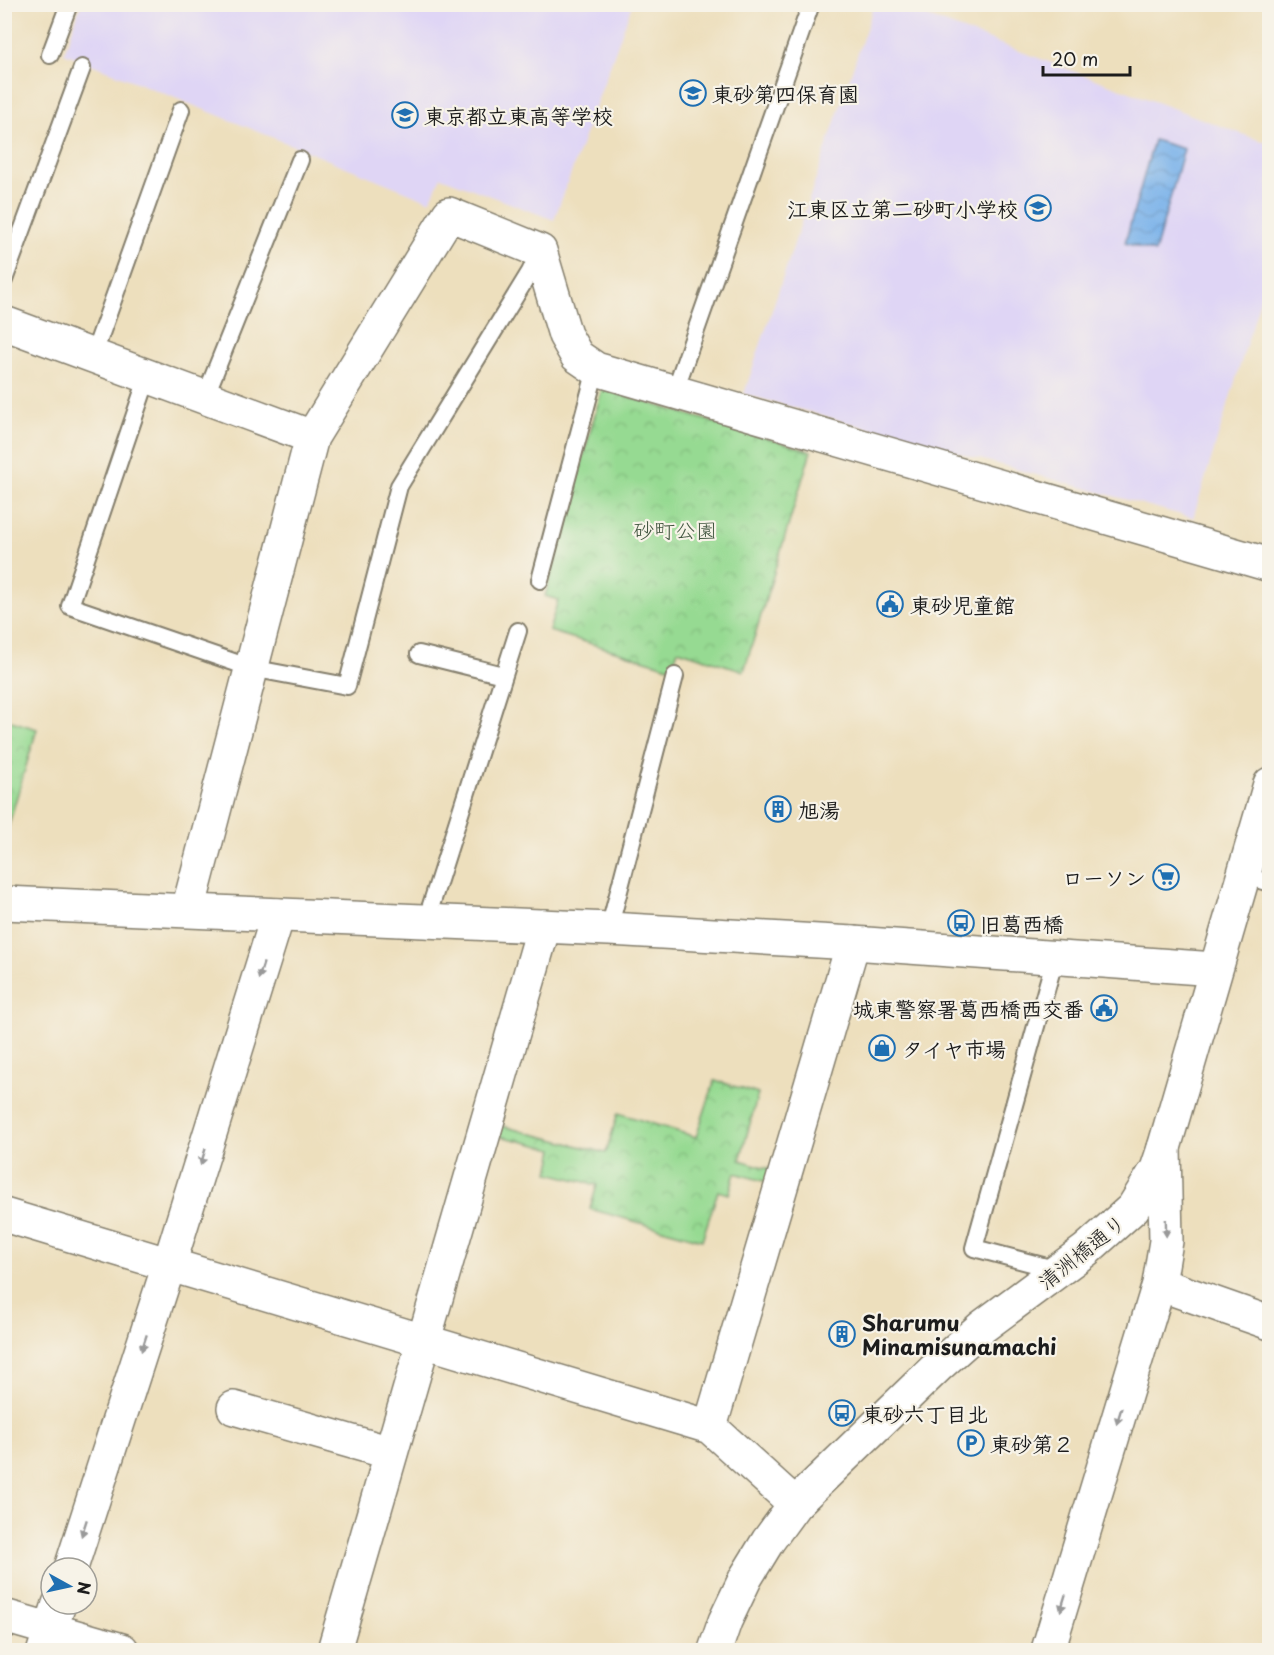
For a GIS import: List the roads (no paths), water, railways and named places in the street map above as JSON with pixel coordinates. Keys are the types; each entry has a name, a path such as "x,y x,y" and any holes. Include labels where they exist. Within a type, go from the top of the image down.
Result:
{"street":[{"path":"188,910 312,437 449,214 540,251 565,335 577,356 596,369 1269,565"},
{"path":"4,323 312,437"},
{"name":"清洲橋通り","path":"715,1650 725,1621 746,1577 795,1504 938,1366 982,1327 1101,1237 1133,1208 1157,1169 1215,969 1256,879 1269,784"},
{"path":"4,903 609,929 853,943 1215,969"},
{"path":"75,1556 169,1265 278,915"},
{"path":"334,1650 544,926"},
{"path":"710,1427 853,943"},
{"path":"1048,1650 1159,1284 1166,1241 1164,1148"},
{"path":"4,1215 710,1427 795,1504"},
{"path":"1159,1284 1269,1323"},
{"path":"234,1408 390,1454"},
{"path":"4,1616 122,1650"}],"lane":[{"path":"50,54 69,4"},
{"path":"674,393 811,4"},
{"path":"4,280 82,68"},
{"path":"93,356 181,110"},
{"path":"205,397 300,160"},
{"path":"148,376 70,606 251,668 347,686 399,486 530,272 540,251"},
{"path":"540,580 596,369"},
{"path":"426,921 518,631"},
{"path":"419,654 503,675"},
{"path":"609,929 675,676"},
{"path":"1055,958 974,1248 1059,1270"}],"water":[{"path":"1154,140 1184,149 1155,252 1125,243"}],"place":[{"name":"東砂第四保育園","path":"693,93"},
{"name":"東京都立東高等学校","path":"405,115"},
{"name":"江東区立第二砂町小学校","path":"1038,208"},
{"name":"東砂児童館","path":"890,604"},
{"name":"旭湯","path":"778,809"},
{"name":"ローソン","path":"1166,877"},
{"name":"旧葛西橋","path":"961,923"},
{"name":"城東警察署葛西橋西交番","path":"1104,1008"},
{"name":"タイヤ市場","path":"882,1048"},
{"name":"Sharumu Minamisunamachi","path":"842,1334"},
{"name":"東砂六丁目北","path":"842,1413"},
{"name":"東砂第２","path":"971,1443"}],"park label":[{"name":"砂町公園","path":"675,529"}]}
